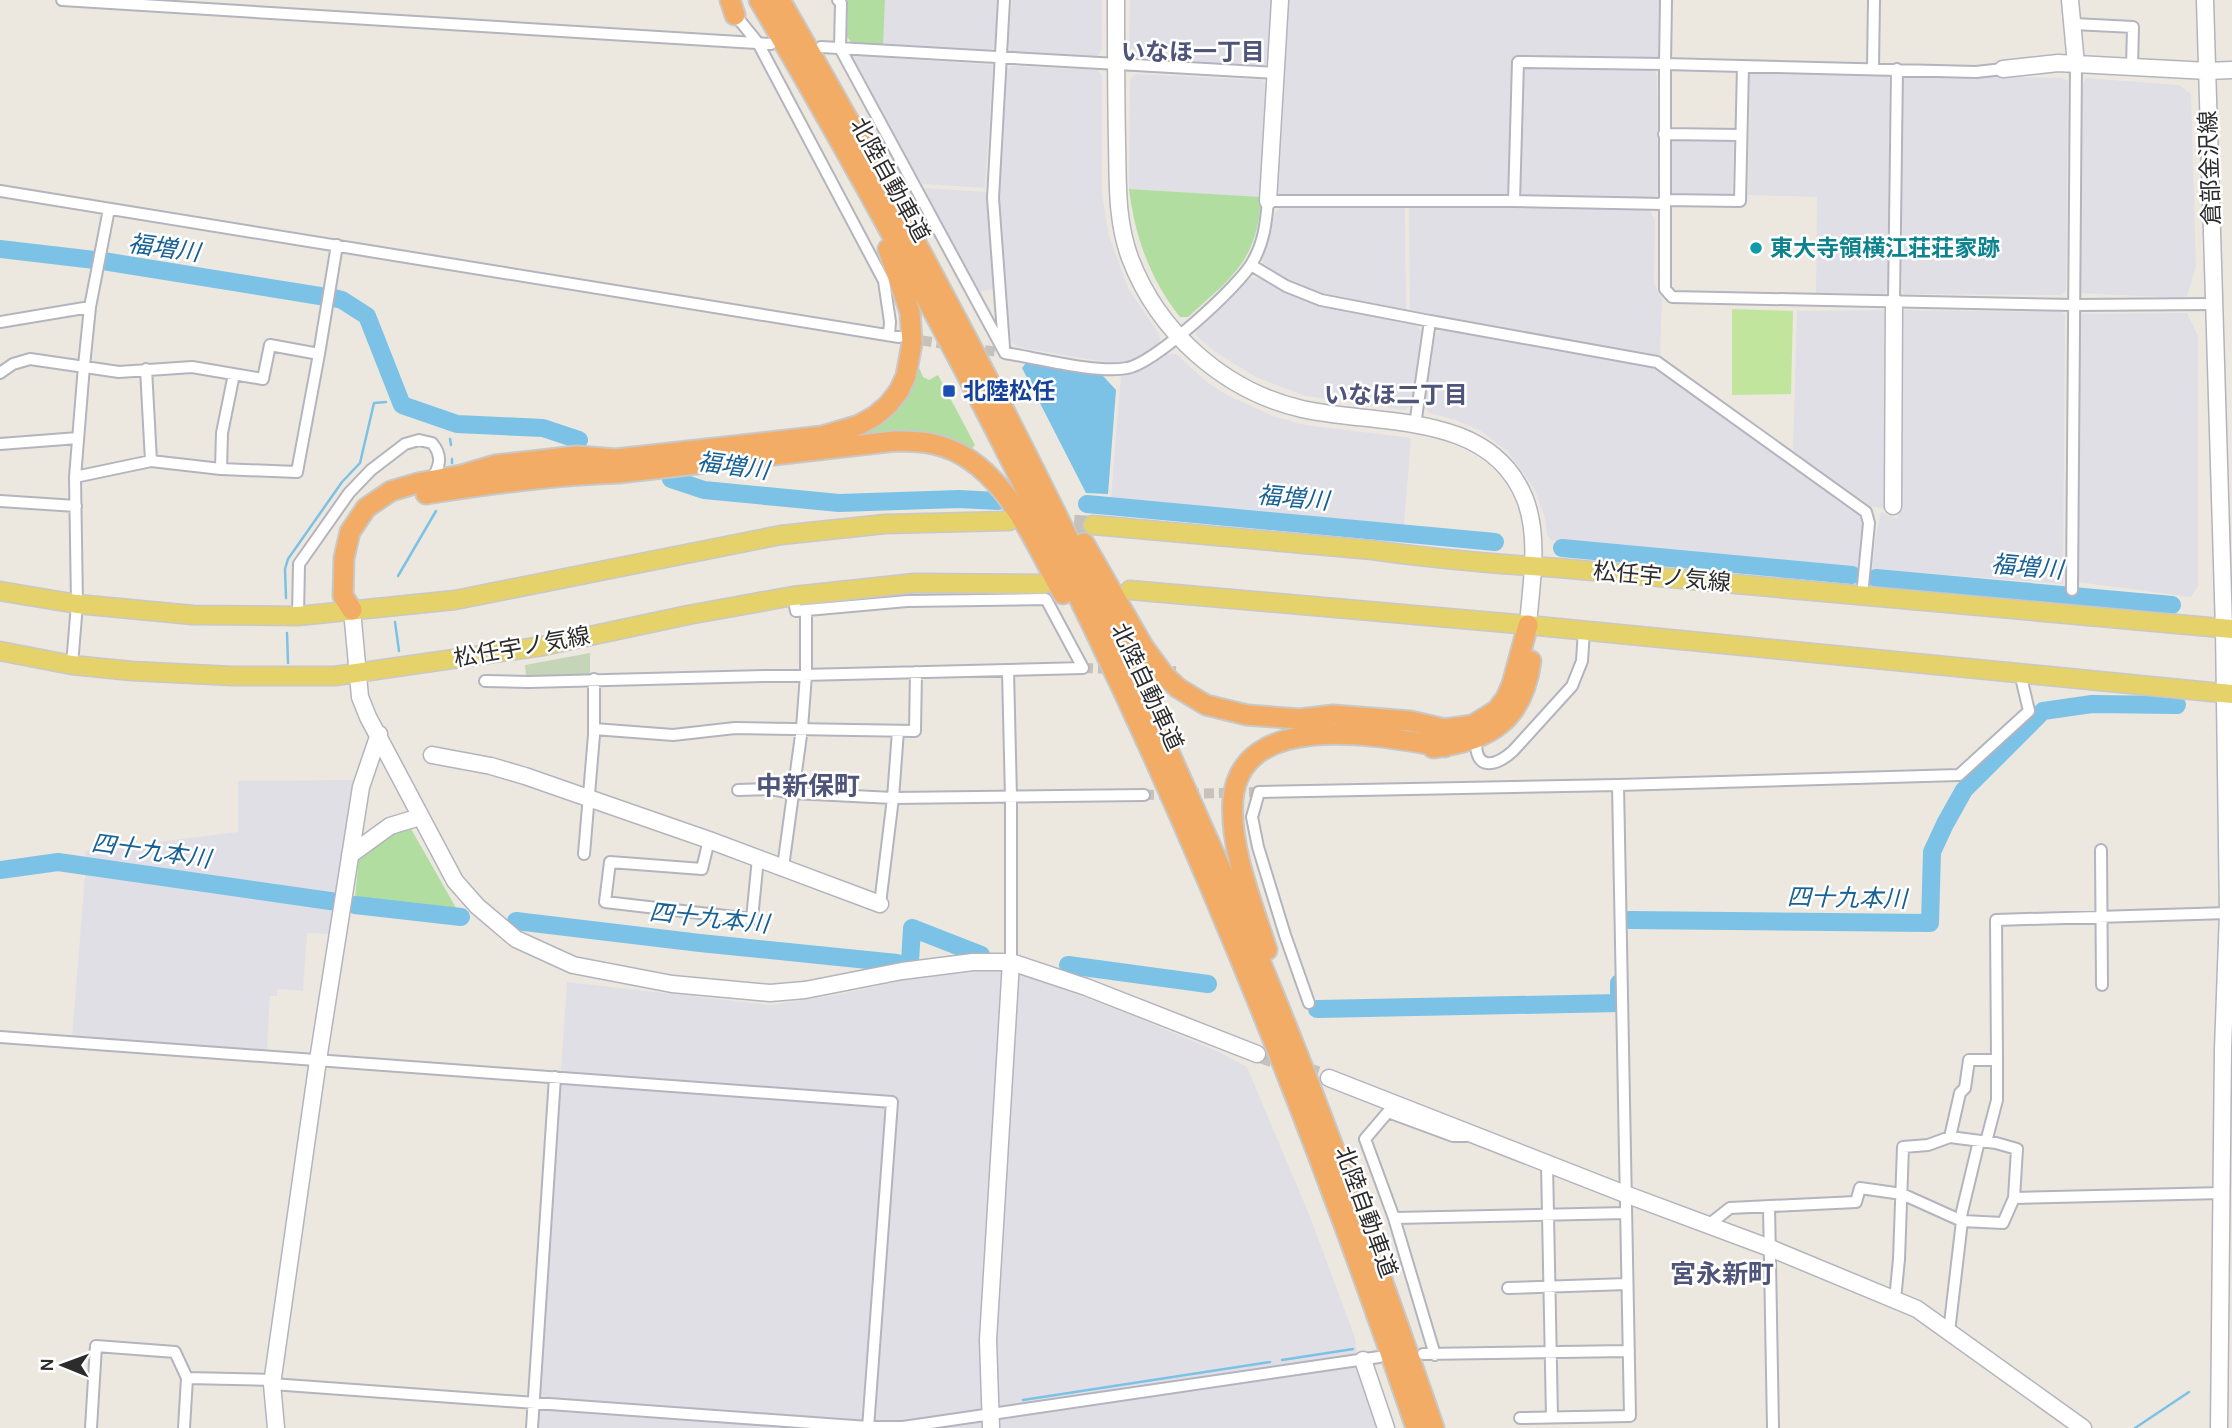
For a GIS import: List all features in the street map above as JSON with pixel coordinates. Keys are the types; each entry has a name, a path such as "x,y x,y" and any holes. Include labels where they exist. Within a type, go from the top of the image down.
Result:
{"highway":[{"path":"352,610 343,596 346,547 357,519 377,498 391,491 430,480 498,483 579,474 822,436 875,416 888,405 906,376 911,360 912,328 896,267 859,189 773,32 759,0"},
{"name":"北陸自動車道","path":"759,0 819,102 972,382 1045,527 1153,757 1281,1058 1342,1217 1416,1428"},
{"name":"北陸自動車道","path":"780,0 916,241 1003,407 1172,758 1260,961 1335,1150 1434,1428"},
{"path":"1003,407 1143,646 1165,676 1192,698 1224,711 1271,718 1300,728 1329,744 1409,751 1473,725 1497,710 1512,684 1528,625"},
{"path":"617,466 895,441 934,444 965,457 989,477 1017,512 1153,757"},
{"path":"352,610 358,549 368,525 383,509 405,498 462,482"},
{"path":"1335,1150 1323,1107 1268,953 1244,875 1234,827 1233,798 1236,785 1250,761 1271,744 1300,728 1333,715 1410,722 1445,738 1476,740 1502,724 1520,702 1532,652 1528,625"}],"main road":[{"path":"0,591 77,604 193,615 298,616 455,600 718,546 793,534 885,524 1009,521"},
{"name":"松任宇ノ気線","path":"1093,525 2228,629"},
{"name":"松任宇ノ気線","path":"0,650 72,664 186,675 311,677 358,674 543,646 700,612 793,596 915,583 1043,583"},
{"path":"1130,590 1528,625 2229,693"}],"street":[{"path":"62,0 206,5 771,44"},
{"path":"838,0 841,3 840,48 1005,353"},
{"path":"1004,0 993,198 1005,353"},
{"path":"1116,0 1119,217 1138,278 1162,317 1178,336 1213,368 1272,400 1317,412 1451,432 1473,442 1494,458 1512,477 1524,498 1532,525 1528,625"},
{"path":"1005,353 1119,370 1145,362 1236,284 1251,265 1263,238 1268,201 1280,0"},
{"path":"1666,0 1665,289 1672,298 2074,305 2214,304"},
{"path":"1873,68 1874,0"},
{"path":"2070,0 2076,64 2072,590"},
{"name":"倉部金沢線","path":"2206,0 2229,693 2230,913 2223,1049 2219,1428"},
{"path":"0,191 894,336 884,281 758,43 729,5"},
{"path":"2074,24 2133,27 2132,67"},
{"path":"821,47 1275,73"},
{"path":"1514,201 1518,62 1976,72 2058,63 2232,70"},
{"path":"1268,201 1740,201 1743,66"},
{"path":"1893,506 1897,69"},
{"path":"1664,134 1741,135"},
{"path":"72,664 77,604 75,477 83,366 90,307 109,209"},
{"path":"75,477 151,461 221,470 297,472 337,245"},
{"path":"1251,265 1286,286 1321,300 1657,362 1866,512 1869,523 1862,596"},
{"path":"0,322 90,307"},
{"path":"1415,425 1430,321"},
{"path":"0,373 13,364 30,359 119,372 192,367 263,379 270,345 318,354"},
{"path":"146,369 151,461"},
{"path":"221,470 222,433 234,374"},
{"path":"0,444 78,438"},
{"path":"298,616 299,564 359,481 405,444 419,440 432,443 439,455 439,469 430,480"},
{"path":"0,502 76,506"},
{"path":"485,681 1083,668 1046,599 907,601 796,611 793,596"},
{"path":"352,610 360,697 368,717 455,881 477,906 516,939 573,965 672,984 770,993 805,990 973,962 1011,962 1086,986 1257,1054"},
{"path":"783,867 802,728 806,675 806,610"},
{"path":"1476,740 1476,753 1480,760 1486,763 1494,764 1513,751 1572,686 1582,661 1584,631"},
{"path":"991,1421 988,1340 1011,962 1008,670"},
{"path":"594,729 673,735 735,728 915,731 916,672"},
{"path":"1309,1003 1258,847 1252,817 1259,792 1959,775 2029,711 2020,673"},
{"path":"584,854 594,729 594,679"},
{"path":"432,755 491,766 589,798 880,904 898,731"},
{"path":"276,1428 273,1382 318,1060 361,787 379,734"},
{"path":"1520,1418 1630,1416 1618,785"},
{"path":"738,790 770,789 793,793 893,798 1144,795"},
{"path":"350,855 390,826 420,817"},
{"path":"709,840 702,869 610,862 604,902 752,919 758,858"},
{"path":"2101,850 2102,985"},
{"path":"1949,1332 1961,1221 1997,1100 1996,920 2230,913"},
{"path":"0,1037 892,1102 868,1427"},
{"path":"1950,1137 1961,1093 1965,1088 1969,1060 1997,1060"},
{"path":"532,1428 555,1077"},
{"path":"1329,1078 1707,1226 1770,1248 1917,1309 2083,1428"},
{"path":"1476,1136 1453,1136 1388,1112 1366,1139 1394,1218 1429,1355 1629,1351"},
{"path":"1707,1226 1730,1208 1856,1202 1860,1188 1902,1194 1961,1221 2003,1223 2014,1198 2017,1149 1950,1137 1928,1145 1903,1147 1902,1194 1895,1300"},
{"path":"1547,1164 1552,1417"},
{"path":"2014,1198 2223,1193"},
{"path":"1769,1206 1773,1428"},
{"path":"1394,1218 1626,1213"},
{"path":"1508,1288 1627,1284"},
{"path":"91,1428 96,1346 175,1352 187,1378 184,1428"},
{"path":"187,1378 273,1382 868,1427 903,1427 991,1421 1371,1358 1387,1428"}],"shaded area":[{"path":"848,0 999,0 996,45 990,50 852,43 847,37"},
{"path":"1012,0 1102,0 1102,49 1097,58 1012,52 1008,46"},
{"path":"1130,0 1272,0 1269,63 1264,66 1135,58 1129,53"},
{"path":"1286,0 1660,0 1659,57 1513,56 1511,196 1279,196 1274,188"},
{"path":"848,55 993,65 985,188 922,184"},
{"path":"1012,66 1098,70 1102,76 1102,195 1109,236 1128,288 1159,334 1160,343 1135,359 1119,363 1105,362 1017,347 1011,341 999,192 1006,71"},
{"path":"1524,69 1654,70 1657,75 1658,193 1652,199 1525,197 1520,191"},
{"path":"1750,72 1885,73 1889,77 1888,289 1884,294 1816,293 1817,197 1748,195"},
{"path":"1135,74 1262,80 1268,86 1261,197 1129,189 1130,79"},
{"path":"1906,75 2062,78 2068,81 2066,291 2061,295 1905,294 1902,291 1902,79"},
{"path":"2086,78 2179,85 2191,94 2196,267 2187,296 2181,298 2079,293 2083,84"},
{"path":"1671,136 1734,137 1732,198 1670,196"},
{"path":"924,188 986,192 995,289 977,292"},
{"path":"1409,206 1649,209 1655,220 1654,283 1662,299 1660,355 1410,310"},
{"path":"1280,208 1405,208 1406,310 1318,292 1282,276 1263,263 1262,257 1270,237 1274,214"},
{"path":"1251,278 1258,278 1315,305 1417,326 1421,331 1412,405 1405,410 1305,396 1256,377 1215,352 1196,335 1196,329"},
{"path":"1886,310 1886,509 1871,506 1793,451 1797,311"},
{"path":"1904,310 2062,312 2065,315 2063,584 1872,569 1881,512 1898,519 1901,316"},
{"path":"2187,313 2198,336 2198,586 2191,597 2078,582 2079,322 2082,314"},
{"path":"1441,330 1654,368 1859,514 1862,523 1858,568 1551,540 1547,535 1545,518 1535,490 1509,453 1481,431 1453,419 1429,413 1425,407 1435,335"},
{"path":"1166,353 1176,354 1208,383 1227,395 1273,416 1305,425 1411,438 1404,525 1111,498 1121,374 1143,370"},
{"path":"355,780 332,934 307,933 303,991 277,989 277,996 270,996 267,1050 72,1037 85,851 238,832 238,781"},
{"path":"1005,968 1121,1011 1221,1053 1247,1067 1311,1219 1355,1338 1360,1377 1377,1428 537,1428 567,982 770,1005 906,980"}],"green space":[{"path":"848,0 885,0 883,45 852,43 847,37"},
{"path":"1129,189 1261,197 1255,237 1248,253 1230,278 1188,317 1180,317 1152,272 1135,224"},
{"path":"1732,309 1793,311 1791,394 1732,395"},
{"path":"918,365 923,377 929,380 938,375 975,445 969,452 847,438"},
{"path":"590,653 590,675 526,676 525,665"},
{"path":"410,827 459,913 355,898 359,856 390,833"}],"water":[{"path":"1026,363 1103,376 1116,390 1108,494 1086,493 1022,368"}],"waterway":[{"name":"福増川","path":"0,249 103,261 320,296"},
{"name":"福増川","path":"334,298 367,316 402,405 457,424 543,428 579,440"},
{"path":"286,598 285,569 288,559 342,482 360,463 374,403 386,402"},
{"name":"福増川","path":"395,403 402,405"},
{"path":"450,439 451,445"},
{"name":"福増川","path":"671,479 704,490 839,503 959,499 998,501"},
{"name":"福増川","path":"1087,504 1495,542"},
{"path":"398,576 436,511"},
{"name":"福増川","path":"1562,548 1852,575"},
{"name":"福増川","path":"1876,578 2172,605"},
{"path":"395,622 399,651"},
{"path":"287,633 288,663"},
{"name":"四十九本川","path":"1629,920 1930,923 1932,852 1945,824 1964,790 2043,711 2092,704 2177,705"},
{"name":"四十九本川","path":"0,870 58,862 337,902"},
{"name":"四十九本川","path":"355,905 461,917"},
{"name":"四十九本川","path":"516,921 897,963"},
{"name":"四十九本川","path":"910,962 912,928 981,955"},
{"name":"四十九本川","path":"1068,965 1208,984"},
{"name":"四十九本川","path":"1317,1009 1619,1003 1619,983"},
{"path":"1282,1360 1353,1349"},
{"path":"1023,1400 1270,1362"},
{"path":"2135,1428 2189,1392"}],"tunnel":[{"path":"907,338 950,345"},
{"path":"970,348 1005,353"},
{"path":"1047,522 1093,525"},
{"path":"1083,668 1176,671"},
{"path":"1144,795 1259,792"},
{"path":"1257,1054 1329,1078"}],"place":[{"name":"東大寺領横江荘荘家跡","path":"1756,248"},
{"name":"北陸松任","path":"949,391"}],"district":[{"name":"いなほ一丁目","path":"1193,52"},
{"name":"いなほ二丁目","path":"1396,395"},
{"name":"中新保町","path":"808,786"},
{"name":"宮永新町","path":"1722,1274"}]}
